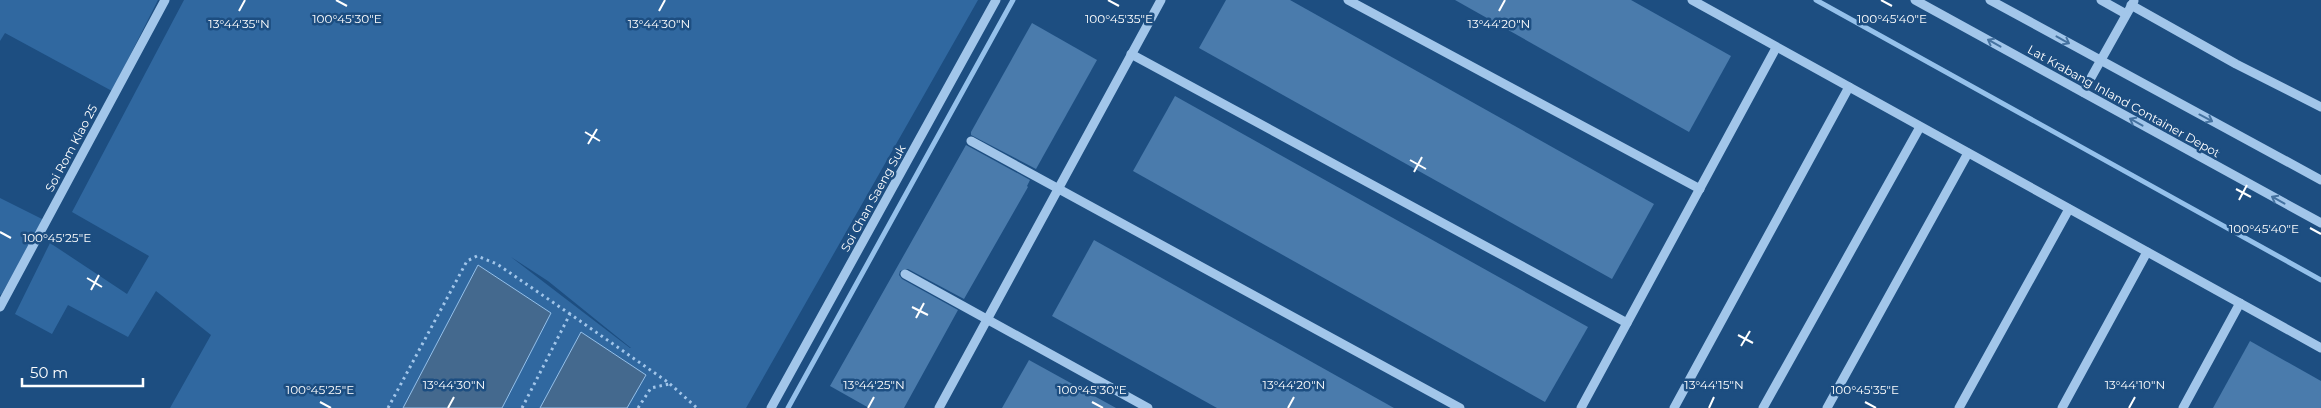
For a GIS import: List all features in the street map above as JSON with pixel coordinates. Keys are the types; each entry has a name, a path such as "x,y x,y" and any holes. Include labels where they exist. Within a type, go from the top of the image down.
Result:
{"street":[{"name":"Soi Rom Klao 25","path":"0,307 165,0"},
{"name":"Soi Chan Saeng Suk","path":"772,408 996,0"},
{"path":"939,408 1161,0"},
{"path":"1348,0 1700,189"},
{"path":"1692,0 2321,348"},
{"name":"Lat Krabang Inland Container Depot","path":"1915,0 2321,223"},
{"name":"Lat Krabang Inland Container Depot","path":"1990,0 2321,180"},
{"path":"2101,0 2126,14"},
{"path":"2083,92 2133,3 2236,64 2321,107"},
{"path":"1581,408 1776,48"},
{"path":"1131,54 1627,323"},
{"path":"1674,408 1848,87"},
{"path":"1763,408 1920,127"},
{"path":"970,141 1460,408"},
{"path":"1828,408 1968,153"},
{"path":"1960,408 2070,209"},
{"path":"2062,408 2147,252"},
{"path":"905,274 1148,408"},
{"path":"2183,408 2240,303"}],"path":[{"path":"388,408 467,260 477,256 497,264 570,314 669,384 697,408"},
{"path":"522,408 570,314"},
{"path":"638,408 651,388 669,384"}],"shaded area":[{"path":"0,0 158,0 112,91 5,33 0,41"},
{"path":"184,0 978,0 746,408 627,408 646,375 581,332 540,408 502,408 551,313 478,265 403,408 170,408 211,335 156,291 128,337 68,305 52,334 15,314 50,243 127,294 149,256 72,212","holes":["511,257 548,281 631,348"]},
{"path":"0,198 44,220 1,295 0,294"},
{"path":"478,265 551,313 502,408 403,408"},
{"path":"581,332 646,375 627,408 540,408"}],"building":[{"path":"1226,0 1290,0 1654,204 1612,279 1199,48"},
{"path":"1455,0 1631,0 1731,56 1689,132"},
{"path":"1032,23 1097,60 1036,169 971,135"},
{"path":"1175,96 1588,327 1545,402 1133,171"},
{"path":"966,145 1030,180 1028,187 964,299 908,269 900,271 899,275 902,279 958,310 904,408 869,408 830,386"},
{"path":"1094,240 1394,408 1217,408 1052,316"},
{"path":"2250,341 2321,381 2321,408 2213,408"},
{"path":"1029,360 1116,408 1002,408"}],"waterway":[{"path":"788,408 1013,0"},
{"path":"1816,0 2321,280"}]}
